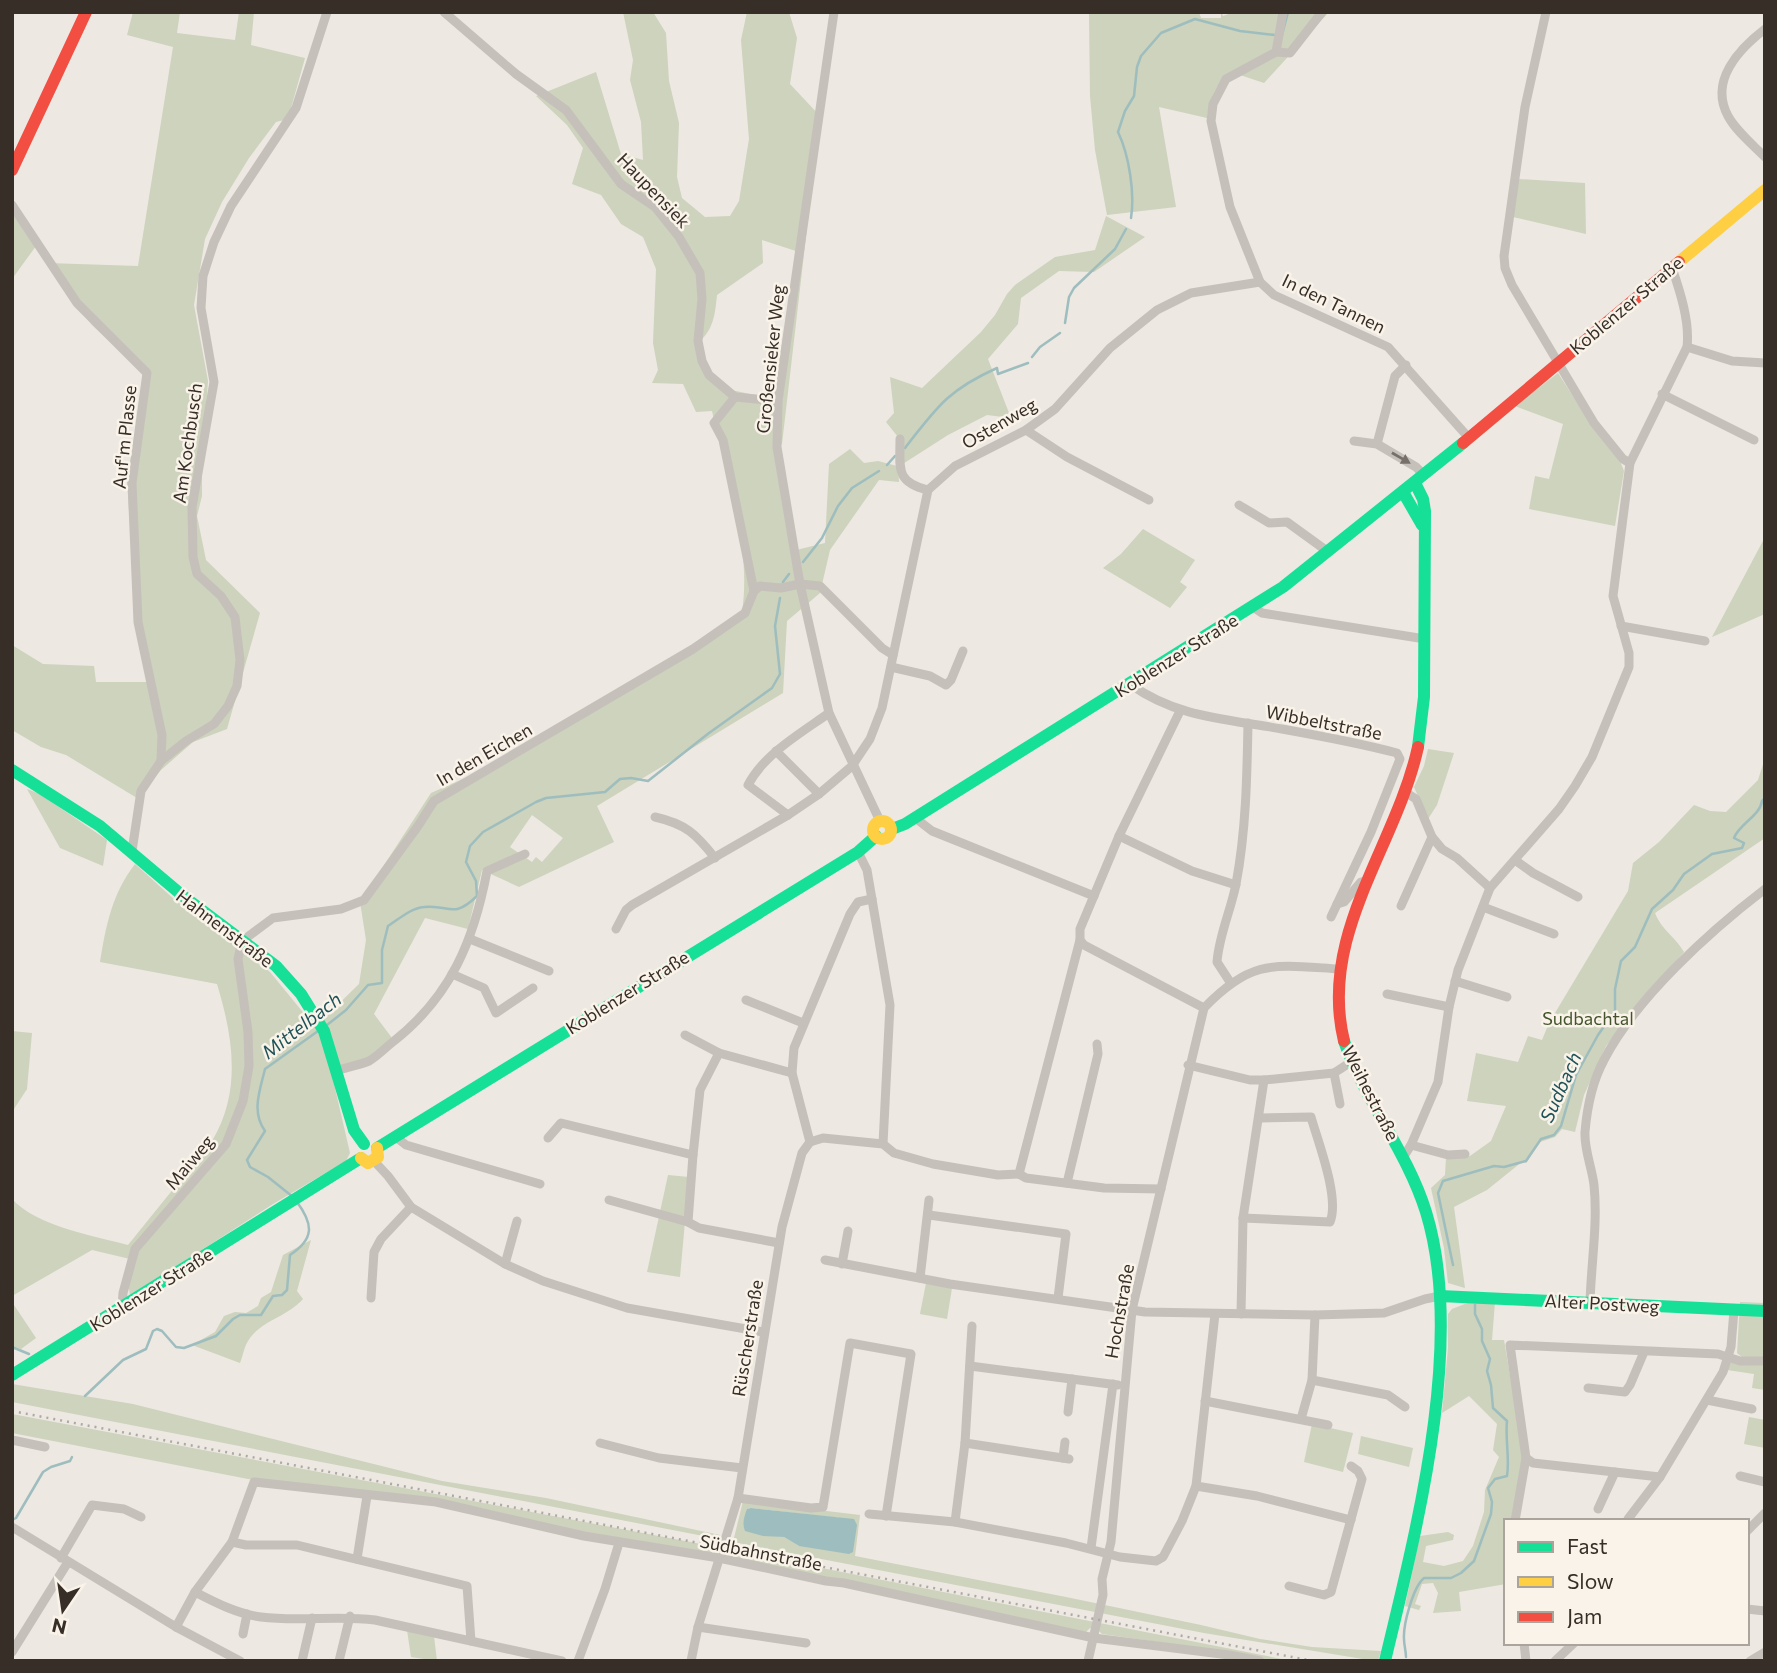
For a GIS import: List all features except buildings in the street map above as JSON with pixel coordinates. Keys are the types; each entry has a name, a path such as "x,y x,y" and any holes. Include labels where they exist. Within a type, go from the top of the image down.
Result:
{"street":[{"path":"12,170 86,12"},
{"name":"Am Kochbusch","path":"132,851 141,791 162,761 186,741 214,724 228,706 237,686 240,660 235,617 221,596 197,574 193,557 192,507 214,382 201,308 203,276 214,242 231,206 296,108 327,12"},
{"name":"Haupensiek","path":"444,12 516,74 566,110 621,184 654,207 679,237 700,273 702,299 698,341 702,361 709,375 735,397"},
{"name":"Großensieker Weg","path":"834,12 778,401 777,447 800,584 829,713 852,765 887,824"},
{"path":"1276,52 1283,12"},
{"name":"In den Tannen","path":"1322,12 1290,53 1276,52 1226,79 1213,104 1211,121 1230,207 1261,282 1274,295 1388,346 1468,437"},
{"path":"1546,12 1525,107 1504,256 1505,268 1512,285 1594,423 1630,463"},
{"path":"1765,29 1745,44 1731,61 1724,81 1723,103 1728,117 1765,157"},
{"name":"Koblenzer Straße","path":"377,1148 858,852 876,836 886,838 887,824 905,824 1283,587 1419,479 1765,190"},
{"name":"Auf'm Plasse","path":"12,205 77,303 147,373 132,483 138,622 162,735 162,761"},
{"path":"1404,1156 1438,1082 1455,981 1490,888 1559,809 1592,757 1629,667 1629,653 1615,609 1613,582 1630,463 1687,347 1688,338 1672,268"},
{"name":"Ostenweg","path":"928,490 955,466 1026,430 1067,398 1110,348 1157,310 1191,293 1261,282"},
{"path":"1687,347 1732,361 1765,363"},
{"path":"1377,444 1395,376 1406,365"},
{"path":"1662,394 1754,440"},
{"path":"778,401 735,397 714,423 723,440 754,591 760,586 820,586 882,648 893,654"},
{"path":"1026,430 1068,457 1149,500"},
{"path":"616,929 626,910 632,905 788,815 819,794 852,765 870,739 882,708 928,490 904,480 900,469 900,439"},
{"path":"1354,441 1377,444 1416,467 1419,479"},
{"name":"Weihestraße","path":"1385,1661 1425,1477 1437,1379 1440,1296 1428,1216 1404,1156 1351,1062 1339,1018 1337,998 1339,969 1350,927 1405,792 1420,738 1424,704 1424,529 1419,479"},
{"name":"Weihestraße","path":"1403,492 1424,529"},
{"path":"1239,505 1269,523 1287,522 1327,551"},
{"path":"1380,510 1401,507 1416,512"},
{"name":"In den Eichen","path":"242,941 273,918 341,909 364,900 434,801 693,649 744,613 754,591"},
{"path":"1254,607 1262,613 1424,639"},
{"path":"1621,626 1705,641"},
{"path":"891,667 930,676 946,685 951,680 963,652"},
{"name":"Wibbeltstraße","path":"1130,684 1148,697 1180,711 1344,740 1397,754 1400,760 1371,832 1331,917"},
{"path":"1015,1174 1080,940 1080,929 1119,836 1180,711"},
{"path":"788,815 748,785 751,778 776,751 829,713"},
{"path":"1230,982 1217,962 1236,885 1246,804 1248,723"},
{"path":"776,751 819,794"},
{"name":"Hahnenstraße","path":"12,770 100,826 183,897 276,966 301,994 323,1028 338,1070 354,1130 364,1144"},
{"path":"1405,792 1416,799 1432,837 1441,849 1457,858 1490,888"},
{"path":"655,817 688,828 715,858"},
{"path":"914,817 932,831 1094,896"},
{"path":"1119,836 1192,871 1236,885"},
{"path":"1401,906 1432,837"},
{"path":"858,852 867,870 890,1005 883,1144"},
{"path":"338,1070 370,1060 416,1024 452,974 470,939 480,911 487,870 525,854"},
{"path":"1515,860 1578,897"},
{"name":"Wibbeltstraße","path":"1337,904 1344,901 1361,881 1369,880"},
{"path":"1590,1303 1595,1208 1594,1184 1584,1135 1590,1097 1603,1061 1621,1033 1682,961 1765,889"},
{"path":"872,898 858,902 850,914 794,1048 792,1073 810,1142 823,1138 883,1144 894,1153 968,1171 1015,1174 1026,1178 1104,1188 1161,1189"},
{"path":"1483,907 1555,934"},
{"path":"470,939 549,971"},
{"path":"1080,940 1123,966 1204,1008"},
{"name":"Maiweg","path":"122,1307 122,1293 135,1249 226,1144 243,1101 249,1066 248,1032 238,959 242,941"},
{"name":"Hochstraße","path":"1088,1661 1103,1595 1102,1579 1111,1542 1118,1385 1132,1310 1188,1065 1204,1008 1230,982 1242,975 1275,967 1339,969"},
{"path":"452,974 485,988 496,1013 533,988"},
{"path":"1455,981 1507,997"},
{"path":"1387,994 1449,1007"},
{"path":"746,1000 803,1023"},
{"path":"685,1035 719,1052 792,1073"},
{"path":"1067,1183 1098,1054 1097,1044"},
{"path":"688,1222 701,1090 719,1052"},
{"path":"1188,1065 1250,1080 1264,1080 1334,1073 1351,1062"},
{"path":"1334,1073 1340,1104"},
{"path":"1241,1314 1243,1218 1264,1080"},
{"path":"1243,1218 1331,1222 1334,1214 1328,1177 1311,1117 1260,1118"},
{"path":"548,1138 561,1123 693,1155"},
{"path":"396,1137 406,1145 540,1184"},
{"name":"Rüscherstraße","path":"691,1661 698,1627 738,1498 779,1243 802,1153 810,1142"},
{"path":"364,1144 373,1144 377,1148 379,1154 374,1161 368,1163 361,1158 359,1152 364,1144"},
{"path":"1411,1144 1448,1155 1465,1153"},
{"name":"Koblenzer Straße","path":"12,1375 361,1158"},
{"path":"374,1161 411,1207 505,1264 543,1281 597,1300 763,1332"},
{"path":"609,1200 699,1227 779,1243"},
{"path":"920,1278 929,1200"},
{"path":"371,1298 374,1252 381,1240 411,1207"},
{"path":"929,1215 1066,1234 1058,1298"},
{"path":"505,1264 517,1221"},
{"path":"842,1264 848,1231"},
{"path":"825,1261 1132,1310 1215,1314 1384,1313 1440,1296"},
{"name":"Alter Postweg","path":"1440,1296 1765,1311"},
{"path":"1628,1519 1660,1477 1707,1400 1728,1357 1734,1310"},
{"path":"869,1514 955,1522 1091,1548 1107,1554 1156,1561 1163,1557 1196,1486 1215,1314"},
{"path":"1301,1419 1312,1380 1315,1315"},
{"path":"955,1522 965,1443 972,1326"},
{"path":"738,1498 811,1508 823,1507 850,1343 911,1354"},
{"path":"886,1516 913,1343"},
{"path":"1516,1519 1526,1458 1510,1345 1718,1354 1740,1361 1765,1361"},
{"path":"1588,1388 1625,1392 1644,1352"},
{"path":"970,1366 1118,1385 1091,1548"},
{"path":"1068,1412 1072,1379"},
{"path":"1312,1380 1388,1395 1405,1407"},
{"path":"1707,1400 1752,1409"},
{"path":"1205,1401 1328,1425"},
{"path":"12,1440 45,1447"},
{"path":"600,1443 659,1458 742,1468"},
{"path":"965,1443 1066,1459 1065,1443"},
{"path":"1526,1458 1533,1463 1660,1477"},
{"path":"1289,1586 1324,1595 1331,1592 1362,1479 1358,1471 1351,1466"},
{"path":"1598,1509 1615,1472"},
{"path":"1740,1476 1765,1482"},
{"name":"Südbahnstraße","path":"232,1542 254,1482 436,1502 619,1543 719,1558 844,1583 1094,1638 1260,1661"},
{"path":"1196,1486 1257,1496 1351,1520"},
{"path":"357,1559 367,1496"},
{"path":"12,1652 92,1505 124,1509 141,1517"},
{"path":"1749,1529 1765,1513"},
{"path":"14,1528 176,1627 240,1661"},
{"path":"176,1627 195,1592 232,1542 246,1545 297,1545 467,1586 471,1641"},
{"path":"578,1661 619,1543"},
{"path":"195,1592 217,1604 261,1617 349,1616 562,1661"},
{"path":"243,1634 247,1614"},
{"path":"339,1661 349,1616"},
{"path":"302,1661 312,1618"},
{"path":"698,1627 806,1643"},
{"path":"1555,1661 1572,1645"},
{"path":"1750,1661 1765,1652"}],"green space":[{"path":"133,12 180,12 177,33 235,40 239,12 254,12 251,45 305,58 288,119 276,122 249,158 222,202 205,239 194,305 208,381 202,496 197,516 206,560 260,613 227,729 193,742 161,770 137,798 66,755 41,747 12,730 12,645 43,664 94,666 96,682 149,682 136,622 127,479 145,375 92,325 47,263 138,266 173,47 127,35"},
{"path":"623,12 653,12 666,33 669,81 679,123 677,177 682,198 705,217 730,216 739,201 749,139 741,40 747,12 789,12 797,38 790,84 820,116 782,444 777,447 799,252 762,240 763,263 717,295 711,326 699,342 708,369 731,390 755,395 777,394 775,448 792,551 825,543 829,464 850,449 864,463 878,461 897,466 898,437 886,422 894,413 890,377 922,388 981,332 1015,285 1055,257 1095,250 1106,216 1145,237 1094,272 1059,271 1021,298 1018,324 988,359 1011,418 987,415 948,435 898,467 899,482 879,480 830,550 820,593 787,621 783,693 597,806 614,842 519,887 482,870 468,929 425,918 374,1014 395,1042 370,1060 331,1071 350,1153 346,1161 273,1204 130,1296 127,1274 130,1259 92,1250 12,1296 12,1199 22,1208 50,1223 128,1245 212,1141 228,1103 232,1064 227,1024 217,984 100,962 111,910 135,864 175,900 270,972 315,1027 359,984 366,940 360,902 431,793 481,771 695,645 742,612 744,562 741,537 712,411 696,412 683,384 652,383 658,370 653,343 656,269 643,237 621,224 601,195 572,184 583,148 567,125 536,96 596,72 621,154 643,160 641,122 630,80 633,60","holes":["532,815 563,838 542,862 536,857 532,862 510,847"]},
{"path":"1199,12 1201,18 1221,18 1221,12 1223,16 1234,12 1329,12 1264,83 1234,73 1222,81 1212,98 1207,118 1159,107 1176,207 1107,215 1095,150 1090,96 1089,14"},
{"path":"1518,179 1585,183 1586,234 1513,217"},
{"path":"12,213 36,246 12,279"},
{"path":"1558,373 1591,424 1620,461 1624,471 1615,526 1529,509 1535,476 1549,479 1563,424 1515,406"},
{"path":"1143,529 1195,560 1180,582 1187,587 1170,608 1103,568 1121,554"},
{"path":"1765,537 1765,614 1712,637"},
{"path":"1428,749 1454,753 1437,805 1428,819 1414,787 1424,766"},
{"name":"Sudbachtal","path":"1765,758 1765,838 1655,913 1684,952 1606,1046 1584,1095 1575,1132 1562,1129 1555,1137 1540,1142 1526,1163 1523,1161 1487,1190 1454,1207 1465,1288 1448,1283 1444,1248 1431,1188 1445,1175 1446,1158 1470,1156 1491,1141 1506,1106 1467,1101 1476,1053 1518,1062 1528,1036 1542,1040 1549,1023 1628,891 1633,863 1659,842 1694,805 1710,811 1726,812 1758,780"},
{"path":"27,789 40,794 107,840 103,866 60,848"},
{"path":"12,1031 32,1033 27,1089 12,1112"},
{"path":"668,1175 689,1177 680,1277 647,1272"},
{"path":"311,1240 297,1291 303,1299 253,1334 240,1363 192,1345 215,1332 224,1316 235,1312 246,1313 258,1306 261,1298 271,1292 283,1255"},
{"path":"926,1283 952,1288 947,1319 920,1314"},
{"path":"12,1302 36,1338 21,1349 12,1346"},
{"path":"1470,1302 1495,1302 1492,1340 1504,1340 1524,1457 1513,1519 1504,1519 1504,1584 1459,1592 1461,1611 1433,1613 1438,1593 1433,1583 1422,1584 1415,1604 1421,1606 1419,1610 1405,1606 1420,1536 1448,1532 1454,1535 1453,1540 1426,1546 1423,1562 1444,1566 1463,1561 1473,1546 1484,1512 1485,1490 1499,1457 1493,1450 1497,1424 1469,1396 1442,1413 1448,1314 1452,1309"},
{"path":"1740,1302 1765,1303 1765,1357 1743,1358 1737,1353"},
{"path":"1730,1363 1765,1364 1765,1390 1752,1388 1754,1374 1727,1370"},
{"path":"12,1384 133,1404 442,1481 546,1498 720,1535 719,1539 12,1402"},
{"path":"12,1414 717,1547 714,1556 585,1533 476,1507 248,1479 12,1433"},
{"path":"1749,1417 1765,1420 1765,1448 1744,1444"},
{"path":"1312,1424 1353,1433 1343,1472 1304,1462"},
{"path":"1361,1436 1413,1448 1409,1467 1358,1454"},
{"path":"743,1501 860,1515 855,1556 1066,1597 1260,1639 1312,1647 1381,1651 1378,1661 1375,1661 1204,1633 733,1542","holes":["747,1509 839,1517 799,1546 784,1537 770,1535"]},
{"path":"731,1550 1292,1661 1266,1661 1229,1652 1102,1634 1090,1628 1086,1632 729,1557"},
{"path":"407,1630 434,1636 437,1661 411,1657"}],"water":[{"path":"747,1509 854,1519 857,1525 853,1552 849,1554 799,1546 784,1537 763,1536 745,1531 744,1518"}],"waterway":[{"name":"Mittelbach","path":"1282,35 1288,12"},
{"name":"Mittelbach","path":"1131,218 1130,174 1118,132 1125,111 1134,96 1141,56 1161,33 1195,19 1240,31 1275,35"},
{"name":"Mittelbach","path":"1065,323 1069,297 1074,288 1115,249 1126,229"},
{"name":"Mittelbach","path":"1032,357 1040,347 1060,333"},
{"name":"Mittelbach","path":"905,448 935,410 966,384 997,368 998,374 1028,363"},
{"name":"Mittelbach","path":"887,465 895,456"},
{"name":"Mittelbach","path":"803,562 822,538 838,506 852,488 879,471"},
{"name":"Mittelbach","path":"783,582 789,574"},
{"name":"Mittelbach","path":"327,1025 346,1010 368,985 382,983 382,950 388,926 414,909 456,909 477,896 476,881 466,862 470,846 483,832 546,798 605,792 620,779 648,781 772,688 780,674 775,626 780,598"},
{"name":"Sudbach","path":"1453,1265 1438,1193 1443,1181 1494,1166 1504,1167 1526,1161 1541,1139 1554,1135 1561,1126 1576,1075 1615,1011 1615,989 1621,961 1635,947 1652,909 1673,890 1684,874 1712,854 1742,848 1744,843 1734,838 1765,798"},
{"name":"Mittelbach","path":"293,1197 250,1167 247,1160 265,1131 258,1116 259,1093 265,1069 318,1031"},
{"name":"Mittelbach","path":"85,1396 123,1360 146,1349 153,1331 157,1329 176,1347 184,1348 216,1336 240,1315 261,1315 273,1296 282,1295 287,1290 290,1255 304,1243 309,1231 303,1210 297,1202"},
{"name":"Sudbach","path":"1406,1657 1405,1625 1416,1589 1424,1578 1451,1578 1474,1561 1491,1514 1492,1502 1488,1488 1495,1479 1507,1476 1507,1421 1493,1408 1487,1371 1490,1359 1482,1341 1482,1329 1475,1314 1475,1305"},
{"path":"12,1347 29,1354"},
{"name":"Mittelbach","path":"12,1520 16,1518 43,1472 70,1461 72,1457"}],"railway":[{"path":"12,1411 1313,1661"}],"traffic: fast":[{"path":"892,829 905,824 1283,587 1463,443"},
{"path":"1415,483 1423,499 1425,511 1424,697 1418,747"},
{"path":"1403,492 1422,525"},
{"path":"12,770 100,826 183,896 276,966 301,994 324,1031 354,1130 364,1144"},
{"path":"377,1148 858,852 876,836"},
{"path":"1344,1041 1363,1084 1408,1168 1426,1212 1437,1263 1441,1319 1439,1377 1432,1436 1410,1554 1385,1661"},
{"path":"12,1375 361,1158"},
{"path":"1440,1296 1765,1311"}],"traffic: slow":[{"path":"1679,262 1765,190"},
{"path":"878,821 886,821 891,830 889,837 878,839 873,834 873,826 878,821"},
{"path":"361,1158 368,1163 378,1157 377,1148"}],"traffic: jam":[{"path":"12,170 86,12"},
{"path":"1463,443 1679,262"},
{"path":"1344,1041 1339,1002 1342,964 1350,927 1394,820 1418,747"}]}
